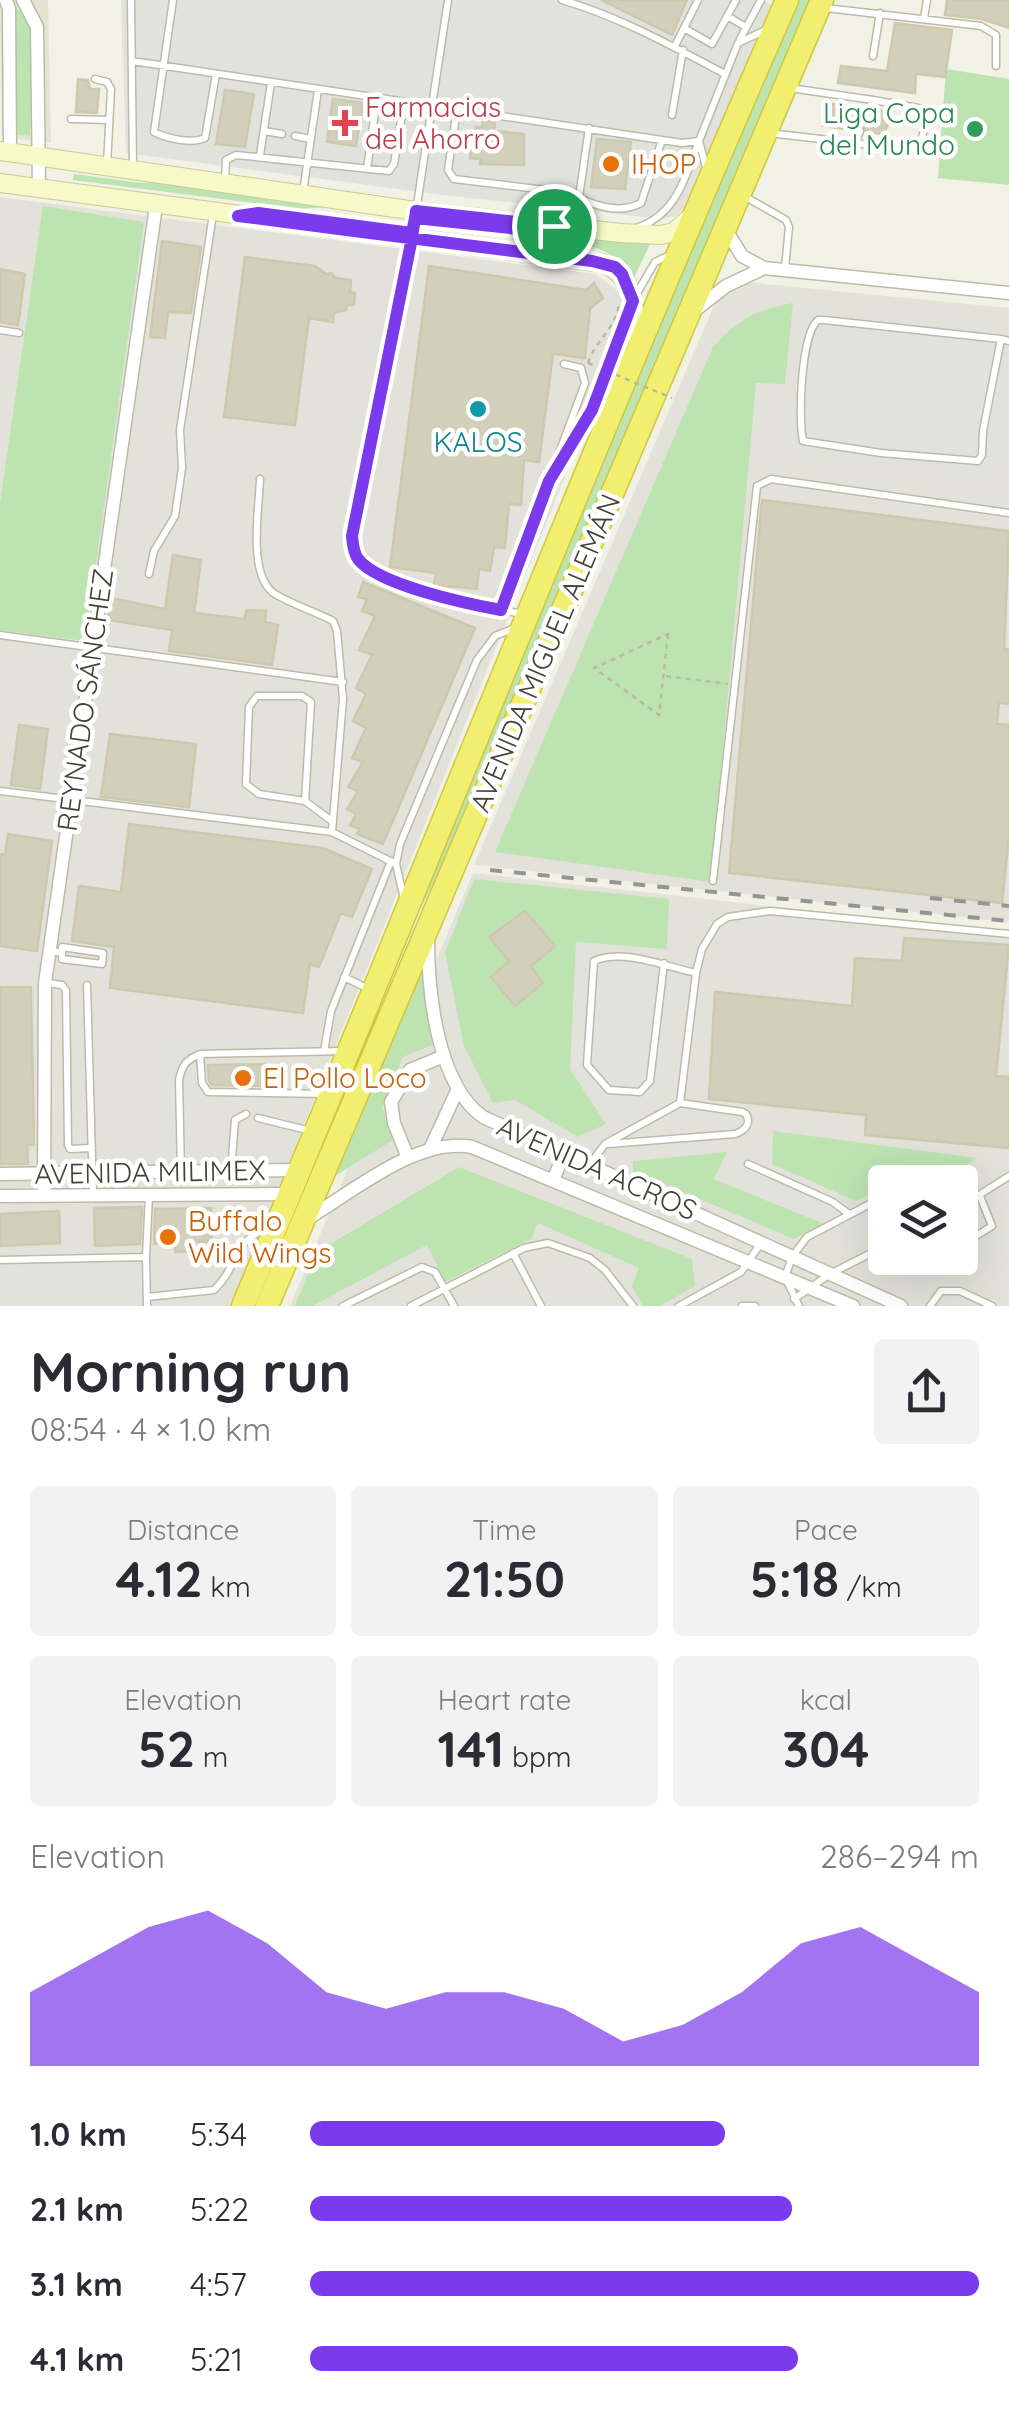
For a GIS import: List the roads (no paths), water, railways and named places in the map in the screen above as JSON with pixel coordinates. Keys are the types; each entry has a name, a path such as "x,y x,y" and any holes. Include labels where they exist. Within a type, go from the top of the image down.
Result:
{"highway":[{"name":"AVENIDA MIGUEL ALEMÁN","path":"243,1306 408,910 600,413 639,350 787,0"},
{"name":"AVENIDA MIGUEL ALEMÁN","path":"267,1306 821,4"}],"main road":[{"path":"5,152 39,173 156,206 238,216 414,225 554,226 661,234 674,232 696,212"},
{"path":"0,175 106,166 134,170 303,196 414,225 602,263 622,274 639,350"},
{"path":"0,184 39,173 120,177 134,170"}],"street":[{"path":"5,152 9,9 6,0"},
{"path":"22,0 37,27 39,173"},
{"name":"REYNADO SÁNCHEZ","path":"44,1196 45,983 56,952 71,800 156,206"},
{"path":"726,229 742,256 764,268 1009,293"},
{"path":"690,315 726,286 764,268"},
{"path":"428,923 428,958 444,1056 457,1091 431,1147"},
{"path":"408,1158 390,1102 410,1070 444,1056"},
{"name":"AVENIDA ACROS","path":"457,1091 467,1106 484,1117 901,1306"},
{"name":"AVENIDA ACROS","path":"304,1220 431,1147 452,1143 472,1146 852,1306"},
{"path":"553,1180 564,1154"},
{"name":"AVENIDA MILIMEX","path":"0,1174 300,1170"},
{"path":"610,1204 623,1180"},
{"name":"AVENIDA MILIMEX","path":"0,1196 290,1194"}],"lane":[{"path":"130,0 134,170"},
{"path":"172,0 153,130 157,135 198,141 206,138 216,74"},
{"path":"448,0 414,225 352,536 360,560 369,568 429,594 501,610 523,620"},
{"path":"562,0 679,48 725,74"},
{"path":"672,115 679,48 698,0"},
{"path":"684,28 712,44 736,0"},
{"path":"621,232 646,224 673,205 738,42 760,0"},
{"path":"924,18 927,0"},
{"path":"821,4 991,30 998,44 996,66"},
{"path":"873,56 880,13"},
{"path":"727,16 746,27"},
{"path":"738,42 776,26"},
{"path":"132,62 662,140 699,141"},
{"path":"95,79 110,85 106,166"},
{"path":"260,156 271,82"},
{"path":"768,133 908,150 920,145 929,110 786,87"},
{"path":"303,196 318,90"},
{"path":"366,169 378,98"},
{"path":"869,109 872,100"},
{"path":"226,185 224,164 228,158 260,156 385,172 392,168 404,102"},
{"path":"457,108 448,170 454,179 563,192 585,203 620,208 641,203 662,140"},
{"path":"70,119 109,120"},
{"path":"579,198 589,128"},
{"path":"264,131 282,134"},
{"path":"856,144 860,131"},
{"path":"295,136 310,139"},
{"path":"699,141 710,178"},
{"path":"742,194 786,220 789,236 785,269"},
{"path":"149,574 154,551 175,516 182,468 181,418 214,213"},
{"path":"549,481 600,413 626,298 655,262 680,251"},
{"path":"824,320 1005,340 978,461 846,449 804,441 803,384 814,323 824,320"},
{"path":"0,330 19,333"},
{"path":"501,610 585,383 581,368 564,364"},
{"path":"260,479 260,576 270,591 333,621 337,631 343,682 332,832"},
{"path":"713,881 754,495 764,481 1009,513"},
{"path":"324,1051 331,1010 344,976 476,660 495,636 523,620"},
{"path":"0,635 343,682"},
{"path":"305,801 312,702 302,696 257,696 250,707 246,784 258,794 305,801 333,822"},
{"path":"0,791 332,832 394,863 408,910"},
{"path":"680,1103 696,973 702,949 717,924 743,913 770,912 1009,934"},
{"path":"62,948 103,953 102,964 62,960 56,952 62,948"},
{"path":"664,963 650,1081 640,1092 609,1090 587,1065 594,961 604,957 664,963 696,973"},
{"path":"344,976 374,991"},
{"path":"45,983 62,985 66,990 68,1146 91,1148"},
{"path":"87,985 93,1194"},
{"path":"180,1172 180,1080 188,1059 200,1054 351,1050"},
{"path":"200,1054 203,1087 208,1092 333,1094"},
{"path":"589,1165 605,1144 680,1103 742,1112 748,1118 741,1132 735,1134 605,1144"},
{"path":"231,1172 235,1120 246,1114"},
{"path":"258,1118 317,1132"},
{"path":"748,1164 833,1202 849,1214"},
{"path":"978,1235 992,1226 980,1196 1009,1176"},
{"path":"149,1194 147,1302 214,1290 231,1269 238,1248 278,1223"},
{"path":"868,1204 807,1237 792,1256 785,1278 797,1302 809,1288 868,1255"},
{"path":"678,1306 731,1279 750,1263 762,1243"},
{"path":"412,1306 536,1244 570,1248 590,1258 605,1270 633,1306"},
{"path":"513,1254 541,1306"},
{"path":"0,1260 146,1257"},
{"path":"343,1306 422,1267 435,1272 454,1306"},
{"path":"930,1306 941,1291 950,1289 992,1306"},
{"path":"742,1306 755,1306"}],"railway":[{"path":"490,870 1009,921"},
{"path":"930,898 1009,906"}],"place":[{"name":"Farmacias del Ahorro","path":"345,123"},
{"name":"Liga Copa del Mundo","path":"975,129"},
{"name":"IHOP","path":"611,164"},
{"name":"KALOS","path":"478,409"},
{"name":"El Pollo Loco","path":"243,1078"},
{"name":"Buffalo Wild Wings","path":"168,1237"}]}
